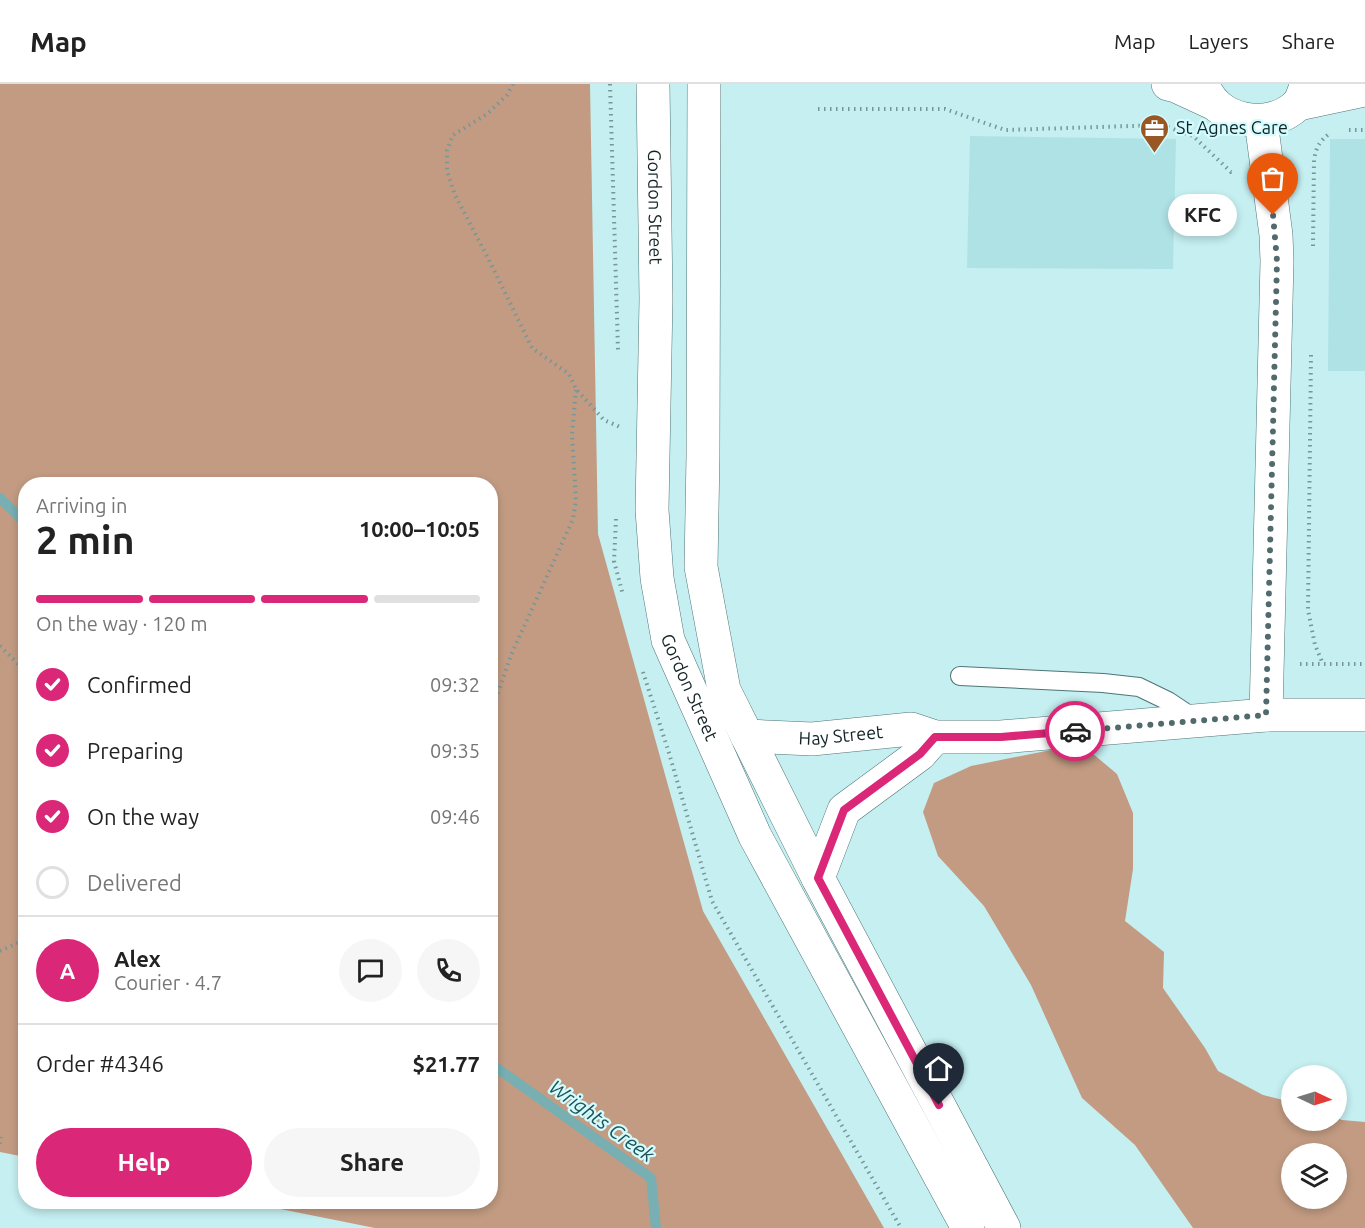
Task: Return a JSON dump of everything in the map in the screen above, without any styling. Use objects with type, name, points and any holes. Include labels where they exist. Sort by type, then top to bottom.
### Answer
[{"type":"main road","name":"Gordon Street","points":[[653,84],[656,299],[652,510],[657,579],[668,640],[755,836],[968,1228]]},
{"type":"main road","name":"Gordon Street","points":[[704,84],[704,455],[701,567],[724,690],[818,878],[1004,1228]]},
{"type":"main road","points":[[1168,84],[1209,94],[1224,111],[1242,119],[1261,121],[1280,116],[1303,94],[1365,90]]},
{"type":"main road","points":[[1261,121],[1276,235],[1277,261],[1266,715]]},
{"type":"main road","name":"Hay Street","points":[[747,736],[812,739],[911,729],[935,737],[1001,737],[1266,715],[1365,715]]},
{"type":"main road","points":[[818,878],[844,810],[920,754],[935,737]]},
{"type":"lane","points":[[960,676],[1104,683],[1139,687],[1168,701],[1197,721]]},
{"type":"path","points":[[514,85],[487,114],[453,135],[447,150],[447,171],[454,195],[532,348],[569,374],[576,389],[604,420],[621,427]]},
{"type":"path","points":[[818,109],[945,109],[1005,130],[1162,125],[1193,136],[1231,172],[1240,172]]},
{"type":"path","points":[[1313,250],[1314,160],[1316,148],[1322,139]]},
{"type":"path","points":[[1311,354],[1308,610],[1315,645],[1323,664]]},
{"type":"path","points":[[498,693],[511,655],[573,519],[576,500],[572,435],[576,389]]},
{"type":"path","points":[[0,646],[18,664]]},
{"type":"path","points":[[1307,664],[1365,664]]},
{"type":"path","points":[[0,951],[18,943]]},
{"type":"path","points":[[0,1144],[2,1137]]},
{"type":"shaded area","points":[[0,84],[590,84],[598,534],[703,911],[884,1228],[375,1228],[280,1209],[498,1209],[498,477],[18,477],[18,1156],[0,1152]]},
{"type":"shaded area","points":[[970,136],[1176,139],[1173,269],[967,268]]},
{"type":"shaded area","points":[[1330,139],[1365,139],[1365,371],[1328,371]]},
{"type":"shaded area","points":[[1051,750],[1092,753],[1117,774],[1133,813],[1133,869],[1125,921],[1164,952],[1163,988],[1205,1048],[1218,1071],[1263,1095],[1281,1100],[1281,1131],[1347,1131],[1347,1120],[1365,1122],[1365,1228],[1193,1228],[1135,1145],[1082,1098],[1031,985],[984,906],[938,856],[923,812],[934,783],[971,766]]},
{"type":"waterway","name":"Wrights Creek","points":[[0,498],[18,516]]},
{"type":"waterway","name":"Wrights Creek","points":[[498,1069],[651,1178],[656,1228]]},
{"type":"way so far","points":[[1075,731],[1266,715],[1277,261],[1273,215]]},
{"type":"place","name":"St Agnes Care","points":[[1155,154]]},
{"type":"place","name":"KFC","points":[[1273,215]]},
{"type":"route","points":[[939,1105],[818,878],[844,810],[920,754],[935,737],[1001,737],[1075,731]]}]
